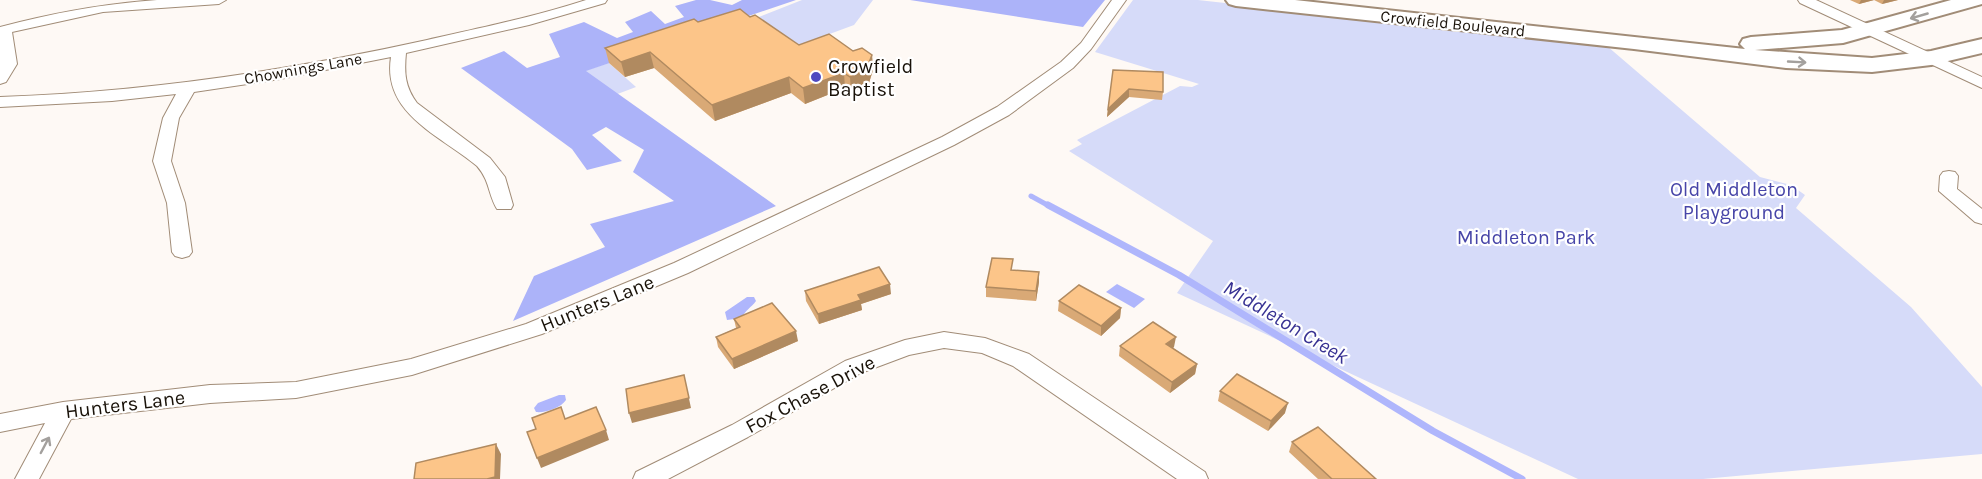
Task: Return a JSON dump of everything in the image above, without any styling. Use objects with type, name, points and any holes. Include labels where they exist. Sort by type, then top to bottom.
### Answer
[{"type":"main road","name":"Crowfield Boulevard","points":[[1236,0],[1634,42],[1786,61],[1872,65],[1931,58],[1982,46]]},
{"type":"main road","name":"Crowfield Boulevard","points":[[1634,42],[1705,45],[1779,42],[1843,36],[1975,0]]},
{"type":"street","points":[[0,79],[9,64],[2,30],[103,8],[219,0]]},
{"type":"street","name":"Chownings Lane","points":[[0,102],[120,96],[188,87],[399,51],[566,12],[600,0]]},
{"type":"street","name":"Hunters Lane","points":[[0,423],[63,411],[210,394],[296,390],[412,367],[534,329],[681,268],[948,141],[1003,111],[1067,65],[1086,46],[1119,0]]},
{"type":"street","points":[[1805,0],[1982,83]]},
{"type":"street","points":[[399,51],[397,80],[406,99],[430,124],[473,152],[494,175],[504,205]]},
{"type":"street","points":[[182,252],[176,203],[162,161],[171,118],[188,87]]},
{"type":"street","points":[[1949,176],[1948,191],[1982,218]]},
{"type":"street","name":"Fox Chase Drive","points":[[645,479],[740,431],[853,367],[905,348],[944,340],[985,346],[1021,360],[1196,479]]},
{"type":"street","points":[[27,479],[63,411]]},
{"type":"green space","points":[[802,0],[873,0],[854,25],[789,49],[746,22]]},
{"type":"green space","name":"Middleton Park","points":[[1133,0],[1198,0],[1607,46],[1760,177],[1791,185],[1805,195],[1796,208],[1911,307],[1982,387],[1982,454],[1703,479],[1578,479],[1177,293],[1213,241],[1069,151],[1082,144],[1077,140],[1180,86],[1192,87],[1199,84],[1095,52]]},
{"type":"green space","points":[[609,63],[636,87],[607,98],[575,74]]},
{"type":"shaded area","points":[[696,0],[710,0],[732,5],[742,0],[796,0],[586,71],[776,206],[513,321],[534,276],[605,247],[590,224],[674,201],[633,172],[644,150],[606,127],[592,135],[622,161],[587,170],[572,149],[461,68],[504,51],[527,68],[560,57],[549,34],[584,22],[617,38],[633,32],[625,22],[651,11],[665,24],[684,17],[675,6]]},
{"type":"shaded area","points":[[910,0],[1105,0],[1083,27]]},
{"type":"shaded area","points":[[1117,284],[1145,299],[1134,308],[1106,292]]},
{"type":"shaded area","points":[[747,297],[754,297],[756,301],[742,318],[727,320],[725,312]]},
{"type":"shaded area","points":[[565,395],[566,400],[557,408],[536,412],[534,408],[538,403]]},
{"type":"building","points":[[740,9],[750,17],[755,15],[799,45],[829,34],[853,51],[862,48],[872,55],[866,70],[850,77],[844,73],[803,88],[789,77],[712,105],[650,52],[621,62],[605,48],[694,19],[698,22]]},
{"type":"building","points":[[1113,70],[1163,72],[1163,92],[1129,89],[1108,109]]},
{"type":"building","points":[[992,258],[1013,259],[1011,270],[1039,272],[1036,291],[986,287]]},
{"type":"building","points":[[879,267],[890,284],[858,295],[861,300],[818,314],[805,291]]},
{"type":"building","points":[[1079,285],[1121,308],[1101,326],[1059,301]]},
{"type":"building","points":[[772,303],[796,331],[732,359],[716,337],[740,327],[734,319]]},
{"type":"building","points":[[1153,322],[1176,337],[1166,344],[1197,364],[1172,382],[1120,346]]},
{"type":"building","points":[[1237,374],[1288,403],[1271,421],[1220,391]]},
{"type":"building","points":[[684,375],[689,398],[629,413],[626,389]]},
{"type":"building","points":[[561,407],[565,419],[596,407],[606,430],[537,458],[527,432],[536,429],[532,418]]},
{"type":"building","points":[[1318,427],[1376,479],[1332,479],[1292,442]]},
{"type":"building","points":[[496,444],[495,477],[487,479],[414,479],[416,463]]},
{"type":"waterway","name":"Middleton Creek","points":[[1031,196],[1051,207]]},
{"type":"waterway","name":"Middleton Creek","points":[[1048,205],[1179,275],[1433,431],[1522,479]]},
{"type":"place","name":"Crowfield Baptist","points":[[816,77]]},
{"type":"park label","name":"Old Middleton Playground","points":[[1734,200]]}]
